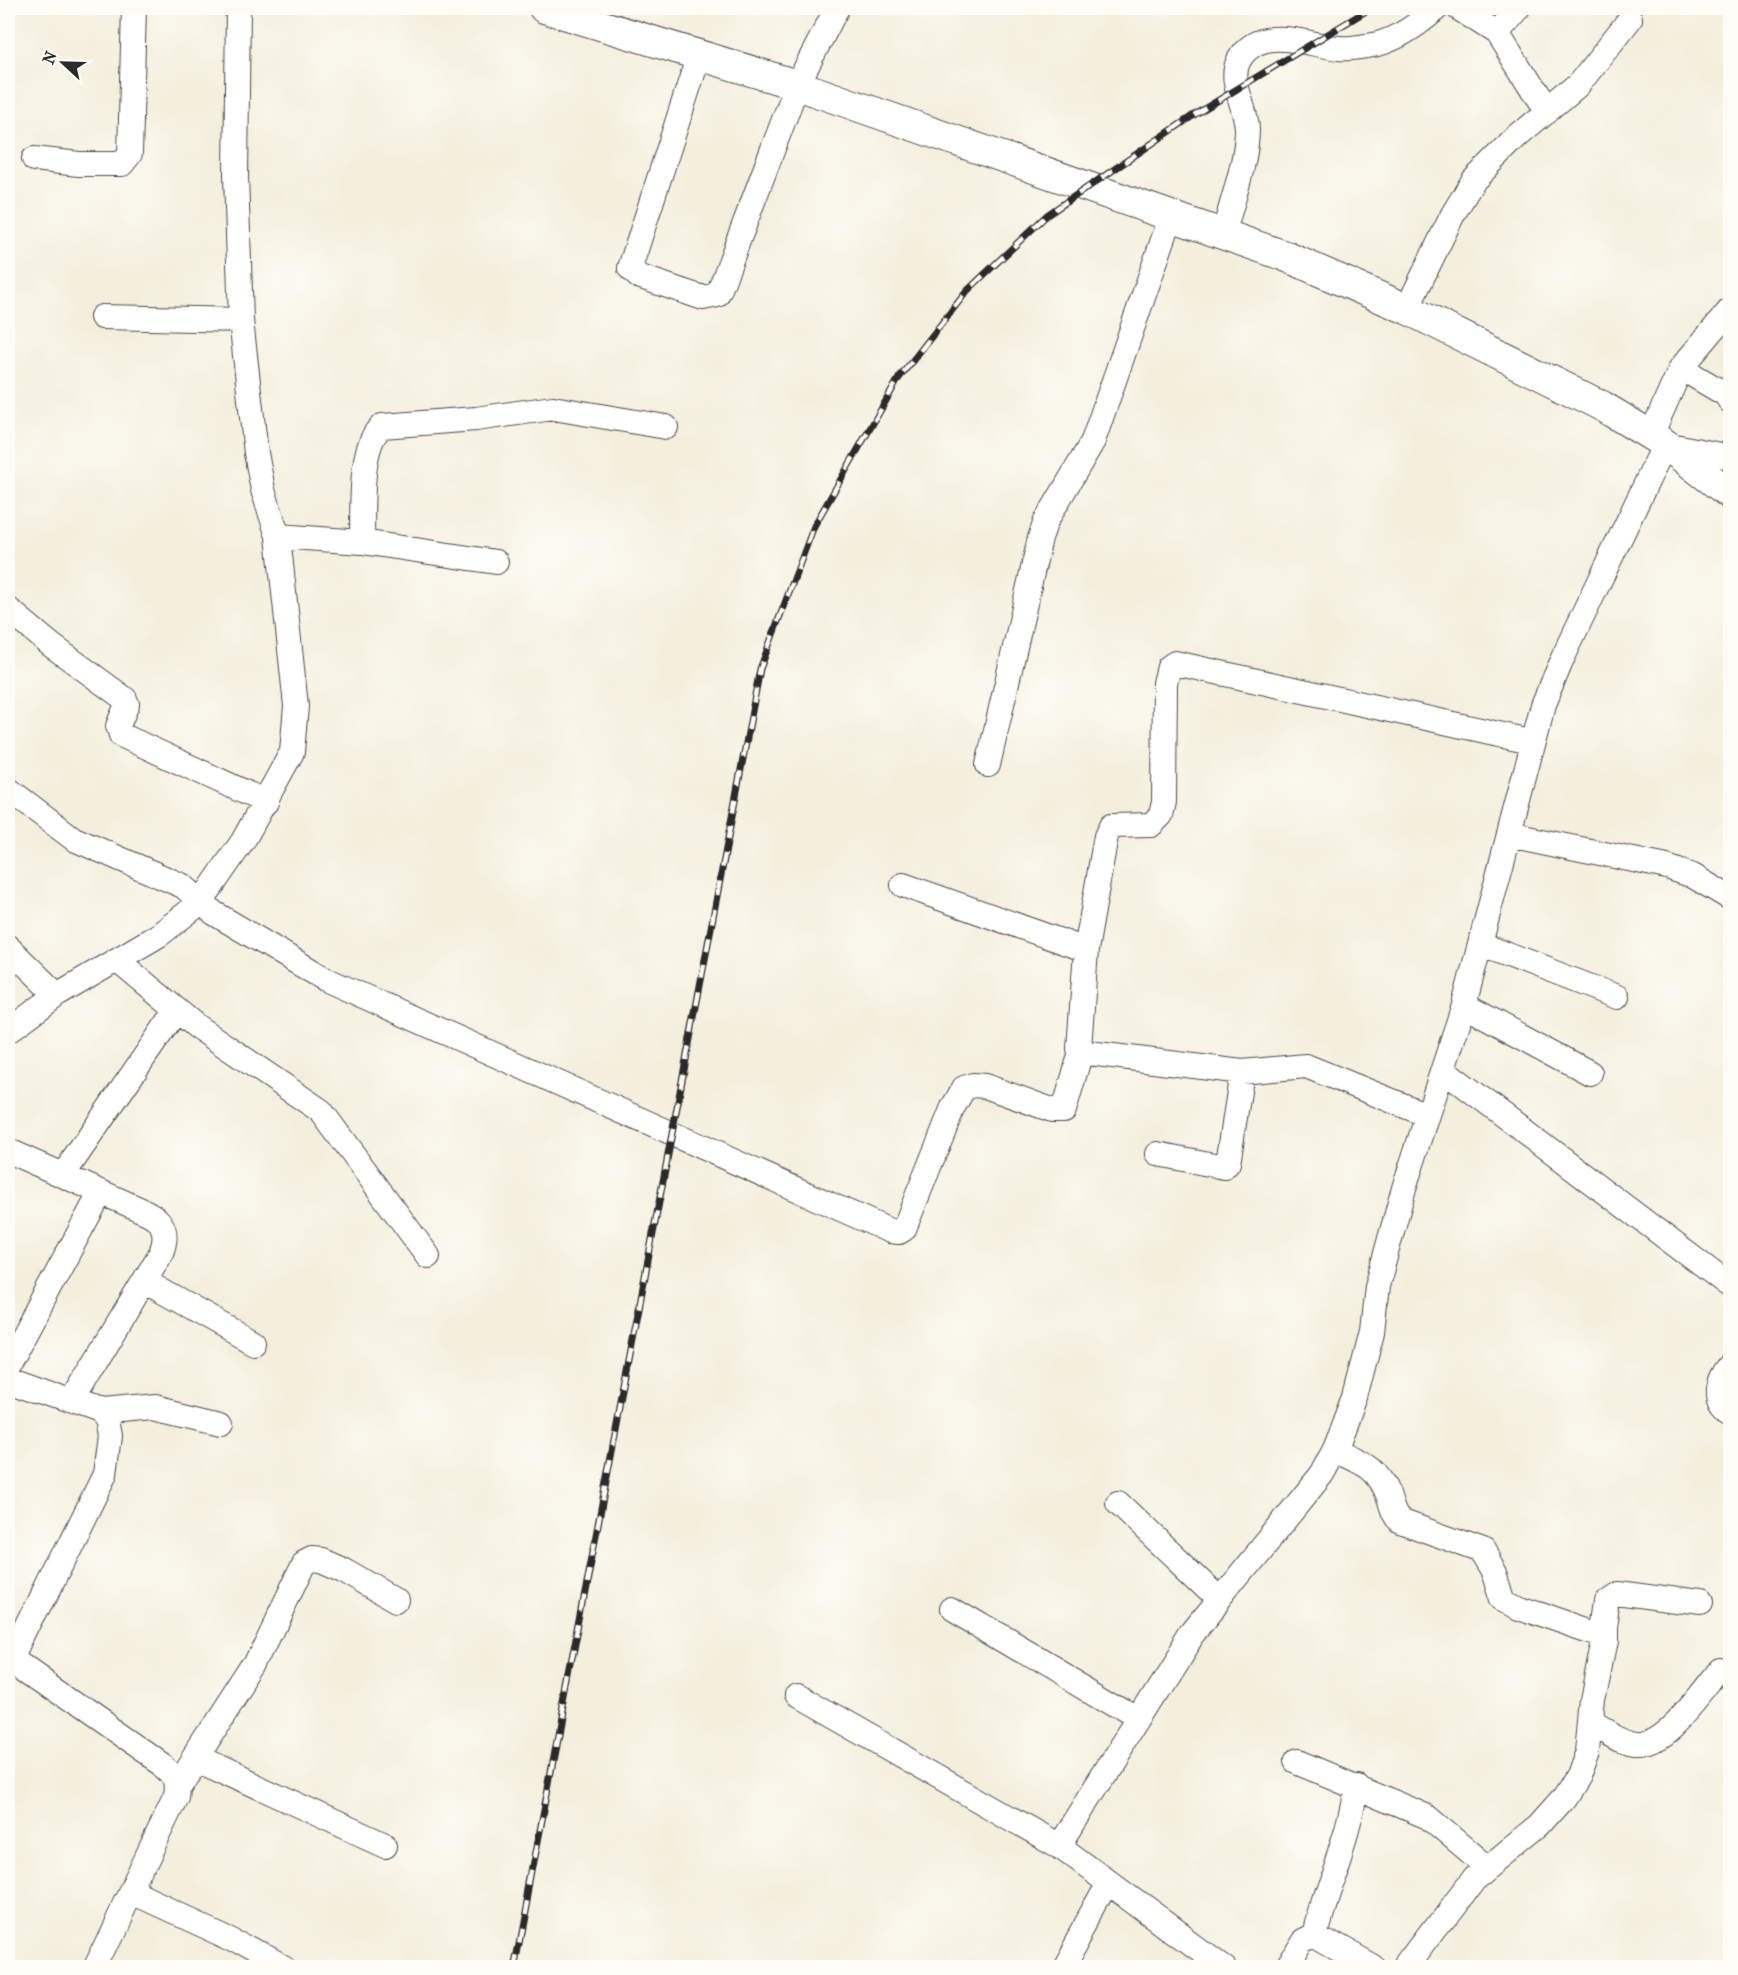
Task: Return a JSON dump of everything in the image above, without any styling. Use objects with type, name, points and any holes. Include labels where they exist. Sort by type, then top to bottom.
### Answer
[{"type":"main road","points":[[544,8],[797,85],[1172,214],[1349,282],[1602,406],[1658,439],[1731,494]]},
{"type":"street","points":[[34,159],[108,165],[122,164],[130,154],[134,8]]},
{"type":"street","points":[[8,1031],[57,994],[118,961],[159,935],[201,902],[266,802],[290,760],[296,729],[296,706],[278,536],[263,490],[256,453],[241,320],[236,176],[238,8]]},
{"type":"street","points":[[699,55],[630,268],[638,276],[703,298],[717,295],[720,289],[797,85],[837,8]]},
{"type":"street","points":[[1224,233],[1248,129],[1234,76],[1239,61],[1250,46],[1269,39],[1297,40],[1341,49],[1369,46],[1399,36],[1437,8]]},
{"type":"street","points":[[1458,8],[1497,33],[1547,112]]},
{"type":"street","points":[[1497,33],[1519,8]]},
{"type":"street","points":[[1407,309],[1453,214],[1469,188],[1519,135],[1594,68],[1630,20]]},
{"type":"street","points":[[988,765],[1040,538],[1046,521],[1093,441],[1172,214]]},
{"type":"street","points":[[1059,1846],[1178,1654],[1219,1599],[1322,1474],[1335,1450],[1355,1398],[1372,1332],[1376,1291],[1426,1115],[1444,1070],[1464,1005],[1531,741],[1563,657],[1658,439],[1682,368],[1731,310]]},
{"type":"street","points":[[102,317],[241,320]]},
{"type":"street","points":[[1682,368],[1729,394]]},
{"type":"street","points":[[362,542],[366,460],[370,443],[382,426],[476,419],[553,408],[666,427]]},
{"type":"street","points":[[1658,439],[1731,457]]},
{"type":"street","points":[[278,536],[362,542],[496,562]]},
{"type":"street","points":[[8,609],[51,645],[122,695],[127,704],[118,726],[121,735],[266,802]]},
{"type":"street","points":[[8,789],[74,839],[183,886],[214,913],[325,979],[853,1216],[895,1232],[904,1228],[953,1107],[964,1089],[973,1085],[985,1086],[1052,1110],[1064,1110],[1081,1052],[1079,1049],[1086,950],[1101,857],[1109,829],[1115,825],[1151,825],[1156,823],[1164,809],[1165,683],[1167,671],[1172,664],[1180,663],[1531,741]]},
{"type":"street","points":[[1509,834],[1667,867],[1693,876],[1731,898]]},
{"type":"street","points":[[903,885],[1086,950]]},
{"type":"street","points":[[1480,944],[1617,997]]},
{"type":"street","points":[[8,947],[57,994]]},
{"type":"street","points":[[118,961],[176,1011],[321,1111],[428,1256]]},
{"type":"street","points":[[1464,1005],[1590,1073]]},
{"type":"street","points":[[63,1175],[176,1011]]},
{"type":"street","points":[[1081,1052],[1242,1072],[1306,1066],[1426,1115]]},
{"type":"street","points":[[1444,1070],[1731,1286]]},
{"type":"street","points":[[1158,1154],[1224,1167],[1228,1163],[1242,1072]]},
{"type":"street","points":[[8,1151],[157,1218],[164,1228],[165,1242],[72,1401]]},
{"type":"street","points":[[8,1364],[101,1192]]},
{"type":"street","points":[[144,1281],[254,1342]]},
{"type":"street","points":[[1731,1364],[1723,1373],[1717,1389],[1720,1401],[1731,1412]]},
{"type":"street","points":[[8,1379],[100,1413],[108,1420],[111,1436],[105,1474],[10,1659],[165,1766],[174,1773],[178,1784]]},
{"type":"street","points":[[100,1413],[155,1407],[221,1424]]},
{"type":"street","points":[[1335,1450],[1374,1470],[1380,1478],[1395,1517],[1400,1521],[1483,1551],[1495,1571],[1504,1598],[1518,1606],[1587,1631],[1597,1633],[1604,1628]]},
{"type":"street","points":[[1118,1503],[1219,1599]]},
{"type":"street","points":[[94,1968],[176,1797],[178,1784],[255,1665],[304,1563],[312,1559],[330,1563],[396,1600]]},
{"type":"street","points":[[1407,1968],[1474,1879],[1540,1825],[1564,1798],[1578,1776],[1587,1751],[1604,1641],[1605,1606],[1608,1600],[1617,1594],[1700,1605]]},
{"type":"street","points":[[952,1609],[1138,1719]]},
{"type":"street","points":[[1591,1723],[1623,1740],[1649,1743],[1671,1729],[1721,1670]]},
{"type":"street","points":[[796,1696],[1059,1846],[1224,1968]]},
{"type":"street","points":[[195,1758],[385,1845]]},
{"type":"street","points":[[1297,1761],[1428,1817],[1487,1867]]},
{"type":"street","points":[[1285,1968],[1302,1940],[1314,1934],[1324,1893],[1349,1824],[1356,1785]]},
{"type":"street","points":[[1062,1968],[1109,1883]]},
{"type":"street","points":[[131,1893],[231,1939],[284,1968]]},
{"type":"street","points":[[1314,1934],[1374,1968]]},
{"type":"railway","points":[[514,1968],[760,669],[814,526],[899,378],[967,291],[1047,215],[1194,115],[1371,8]]}]
